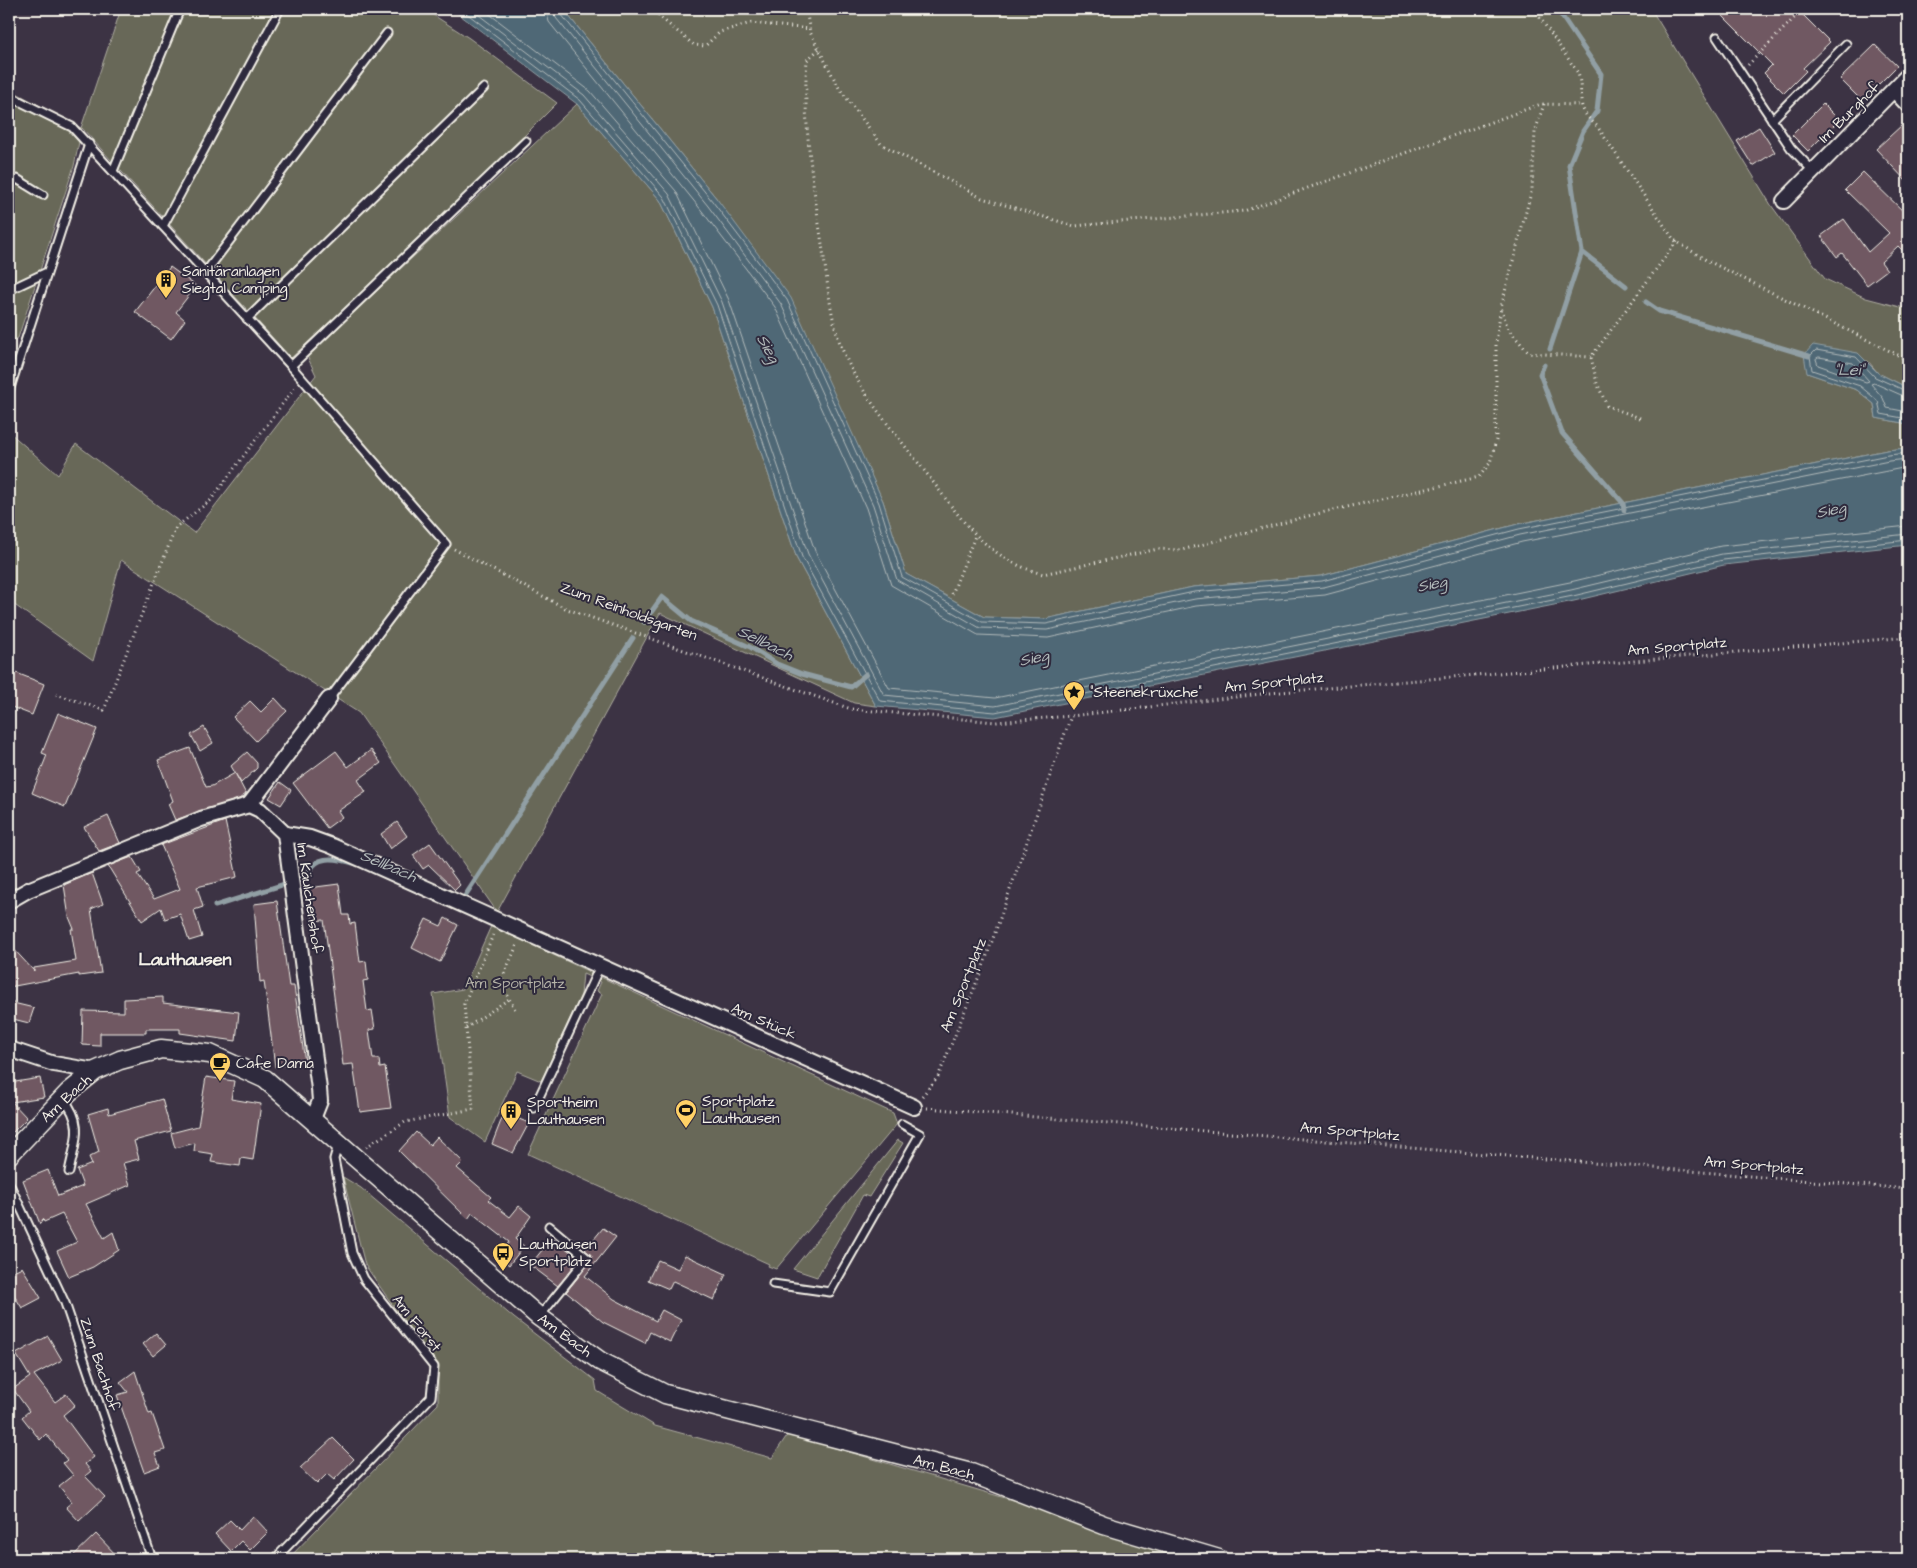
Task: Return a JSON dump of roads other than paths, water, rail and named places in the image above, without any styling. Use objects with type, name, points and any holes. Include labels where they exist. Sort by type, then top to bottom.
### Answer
[{"type":"street","name":"Im Burghof","points":[[1784,201],[1908,75]]},
{"type":"street","points":[[1894,90],[1908,105]]},
{"type":"street","points":[[9,901],[28,890],[201,819],[249,805],[329,699]]},
{"type":"street","name":"Im Käulchenshof","points":[[249,805],[260,810],[285,834],[319,1089],[320,1101],[313,1119]]},
{"type":"street","name":"Am Stück","points":[[285,834],[310,838],[332,846],[914,1107]]},
{"type":"street","name":"Am Bach","points":[[9,1155],[63,1098],[95,1070],[120,1060],[161,1048],[210,1054],[266,1079],[539,1317],[600,1361],[665,1394],[971,1473],[1104,1525],[1219,1559]]},
{"type":"street","points":[[9,1049],[54,1064],[95,1070]]},
{"type":"lane","points":[[113,171],[180,9]]},
{"type":"lane","points":[[163,226],[280,9]]},
{"type":"lane","points":[[205,272],[387,33]]},
{"type":"lane","points":[[1717,37],[1791,148],[1813,171]]},
{"type":"lane","points":[[1772,120],[1846,44]]},
{"type":"lane","points":[[247,319],[484,88]]},
{"type":"lane","points":[[9,96],[72,126],[290,366],[446,544],[329,699]]},
{"type":"lane","points":[[290,366],[526,141]]},
{"type":"lane","points":[[9,390],[45,272],[89,144]]},
{"type":"lane","points":[[9,182],[17,179],[43,195]]},
{"type":"lane","points":[[9,290],[45,272]]},
{"type":"lane","points":[[534,1108],[600,965]]},
{"type":"lane","points":[[63,1098],[73,1110],[77,1124],[69,1172]]},
{"type":"lane","points":[[773,1284],[830,1292],[920,1134],[902,1124]]},
{"type":"lane","name":"Am Forst","points":[[275,1559],[431,1397],[434,1367],[364,1280],[352,1253],[334,1159],[340,1142]]},
{"type":"lane","name":"Zum Bachhof","points":[[9,1183],[65,1303],[152,1559]]},
{"type":"lane","points":[[539,1317],[587,1258],[549,1226]]},
{"type":"water","name":"Sieg","points":[[452,9],[563,9],[717,199],[791,298],[883,501],[906,574],[984,617],[1045,619],[1193,587],[1321,576],[1518,524],[1887,450],[1908,448],[1908,545],[1724,565],[1574,601],[995,717],[876,706],[797,559],[712,307],[660,200],[577,104]]},
{"type":"water","name":"\"Lei\"","points":[[1813,345],[1858,353],[1878,373],[1908,388],[1908,424],[1876,418],[1874,404],[1857,390],[1807,373],[1804,355]]},
{"type":"waterway","points":[[1557,9],[1601,74],[1597,111],[1583,131],[1569,165],[1582,252],[1626,286]]},
{"type":"waterway","points":[[1550,349],[1582,252]]},
{"type":"waterway","points":[[1646,302],[1659,311],[1809,356]]},
{"type":"waterway","points":[[1544,365],[1540,374],[1562,433],[1623,503],[1624,510]]},
{"type":"waterway","name":"Sellbach","points":[[644,622],[662,597],[691,621],[750,647],[777,664],[802,674],[851,687],[866,674]]},
{"type":"waterway","name":"Sellbach","points":[[463,899],[633,638]]},
{"type":"waterway","name":"Sellbach","points":[[298,880],[305,876],[317,862],[322,860],[333,859],[356,864]]},
{"type":"waterway","name":"Sellbach","points":[[215,906],[285,884]]},
{"type":"place","name":"Sanitäranlagen Siegtal Camping","points":[[166,299]]},
{"type":"place","name":"\"Steenekrüxche\"","points":[[1074,711]]},
{"type":"place","name":"Cafe Dama","points":[[220,1082]]},
{"type":"place","name":"Sportplatz Lauthausen","points":[[686,1129]]},
{"type":"place","name":"Sportheim Lauthausen","points":[[511,1130]]},
{"type":"place","name":"Lauthausen Sportplatz","points":[[503,1272]]},
{"type":"district","name":"Lauthausen","points":[[185,959]]},
{"type":"park label","name":"Am Sportplatz","points":[[515,983]]}]
